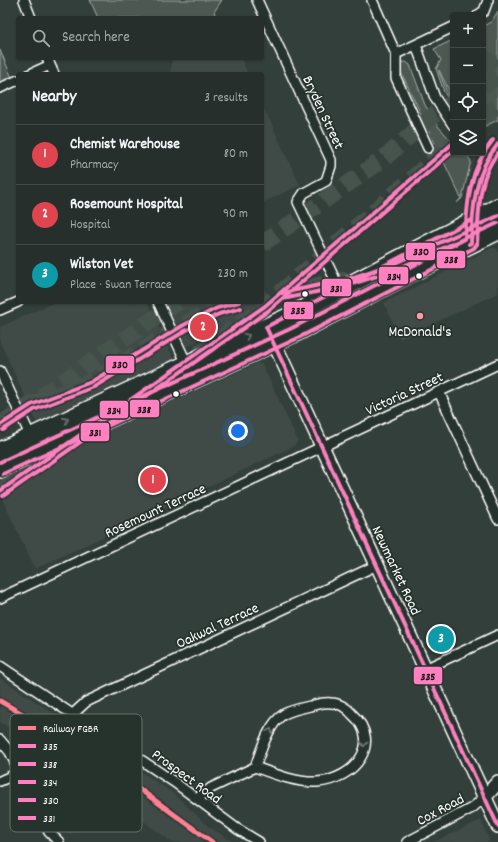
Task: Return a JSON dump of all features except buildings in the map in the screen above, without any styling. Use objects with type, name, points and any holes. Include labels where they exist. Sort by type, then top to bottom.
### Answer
[{"type":"highway","points":[[0,451],[266,327],[340,290],[485,213],[498,197]]},
{"type":"highway","points":[[0,469],[274,343],[471,243],[498,231]]},
{"type":"main road","name":"Newmarket Road","points":[[266,327],[498,826]]},
{"type":"main road","points":[[485,797],[498,782]]},
{"type":"street","points":[[24,0],[31,16]]},
{"type":"street","name":"Bryden Street","points":[[257,0],[331,160],[331,166],[326,181],[304,193],[298,202],[340,290]]},
{"type":"street","points":[[372,0],[396,54],[396,78],[428,148]]},
{"type":"street","points":[[481,12],[488,0]]},
{"type":"street","points":[[396,54],[450,28]]},
{"type":"street","points":[[416,45],[435,98],[450,120]]},
{"type":"street","points":[[33,72],[48,62],[53,72]]},
{"type":"street","points":[[0,88],[16,81]]},
{"type":"street","points":[[471,243],[485,213],[478,177],[488,155],[486,153]]},
{"type":"street","points":[[0,310],[16,303]]},
{"type":"street","points":[[159,304],[187,364]]},
{"type":"street","name":"Victoria Street","points":[[322,447],[498,364]]},
{"type":"street","points":[[0,371],[38,452]]},
{"type":"street","points":[[439,392],[498,519]]},
{"type":"street","name":"Rosemount Terrace","points":[[0,598],[322,447]]},
{"type":"street","name":"Oakwal Terrace","points":[[73,714],[86,702],[377,565]]},
{"type":"street","points":[[425,669],[498,635]]},
{"type":"street","name":"Prospect Road","points":[[0,666],[73,714]]},
{"type":"street","points":[[196,799],[211,788],[255,767],[273,725],[280,717],[290,711],[319,704],[333,703],[348,710],[363,727],[365,742],[360,760],[355,767],[340,777],[318,782],[308,782],[255,767]]},
{"type":"street","points":[[0,740],[10,752]]},
{"type":"street","name":"Prospect Road","points":[[142,762],[231,825],[259,842]]},
{"type":"street","points":[[0,781],[10,776]]},
{"type":"street","name":"Cox Road","points":[[412,841],[472,808],[485,797]]},
{"type":"street","points":[[50,832],[59,842]]},
{"type":"shaded area","points":[[90,0],[222,0],[214,12],[216,16],[97,16]]},
{"type":"shaded area","points":[[498,11],[498,120],[486,126],[486,24],[491,22]]},
{"type":"shaded area","points":[[450,41],[450,93],[439,70],[439,72],[450,102],[444,92],[436,69],[441,60],[434,49]]},
{"type":"shaded area","points":[[0,50],[12,78],[0,83]]},
{"type":"shaded area","points":[[172,60],[242,60],[247,72],[170,72]]},
{"type":"shaded area","points":[[402,62],[406,62],[410,65],[425,105],[438,126],[450,140],[450,156],[467,156],[471,161],[462,198],[457,203],[461,198],[400,70]]},
{"type":"shaded area","points":[[264,108],[300,185],[264,202]]},
{"type":"shaded area","points":[[492,248],[498,249],[498,293],[400,339],[384,303]]},
{"type":"shaded area","points":[[264,288],[273,306],[186,347],[166,304],[264,304]]},
{"type":"shaded area","points":[[51,304],[148,304],[174,359],[37,423],[0,342],[0,327]]},
{"type":"shaded area","points":[[258,363],[262,364],[298,441],[294,446],[35,569],[0,494],[0,480]]},
{"type":"shaded area","points":[[0,678],[54,714],[10,714],[10,728],[0,722]]},
{"type":"shaded area","points":[[142,773],[174,794],[209,827],[234,842],[172,842],[142,820]]},
{"type":"shaded area","points":[[481,820],[490,842],[434,842]]},
{"type":"tunnel","points":[[486,65],[498,53]]},
{"type":"tunnel","points":[[486,84],[498,76]]},
{"type":"tunnel","points":[[486,114],[498,104]]},
{"type":"tunnel","points":[[264,243],[382,160],[435,114],[450,105]]},
{"type":"tunnel","points":[[199,353],[265,306],[450,146]]},
{"type":"tunnel","points":[[282,293],[354,278]]},
{"type":"tunnel","points":[[0,425],[175,304]]},
{"type":"tunnel","points":[[31,405],[91,382],[182,326],[217,308],[232,304]]},
{"type":"tunnel","points":[[0,491],[79,437]]},
{"type":"rail line","name":"FGBR","points":[[0,701],[22,714]]},
{"type":"rail line","name":"FGBR","points":[[142,791],[212,842]]},
{"type":"transit line","name":"334","points":[[0,462],[290,329],[465,239],[468,200],[474,175],[485,151],[493,140]]},
{"type":"transit line","name":"335","points":[[469,244],[471,243],[474,204],[479,179],[490,155],[498,144]]},
{"type":"transit line","name":"330","points":[[0,491],[265,306],[450,146]]},
{"type":"transit line","name":"338","points":[[3,474],[296,339],[474,248],[477,244],[480,197],[483,185],[491,163],[498,153]]},
{"type":"transit line","name":"331","points":[[3,496],[268,311],[450,154]]},
{"type":"transit line","name":"330","points":[[282,293],[348,279],[393,264],[498,216]]},
{"type":"transit line","name":"335","points":[[472,220],[266,327],[498,826]]},
{"type":"transit line","name":"331","points":[[283,299],[349,285],[395,270],[498,223]]},
{"type":"transit line","name":"330","points":[[0,425],[31,405],[91,382],[182,326],[217,308],[232,304]]},
{"type":"transit line","name":"331","points":[[3,430],[34,410],[94,387],[185,331],[219,314],[241,308]]},
{"type":"place","name":"McDonald's","points":[[420,316]]},
{"type":"place","name":"Rosemount Hospital","points":[[203,327]]},
{"type":"place","name":"Chemist Warehouse","points":[[153,480]]},
{"type":"place","name":"Wilston Vet","points":[[441,639]]}]
